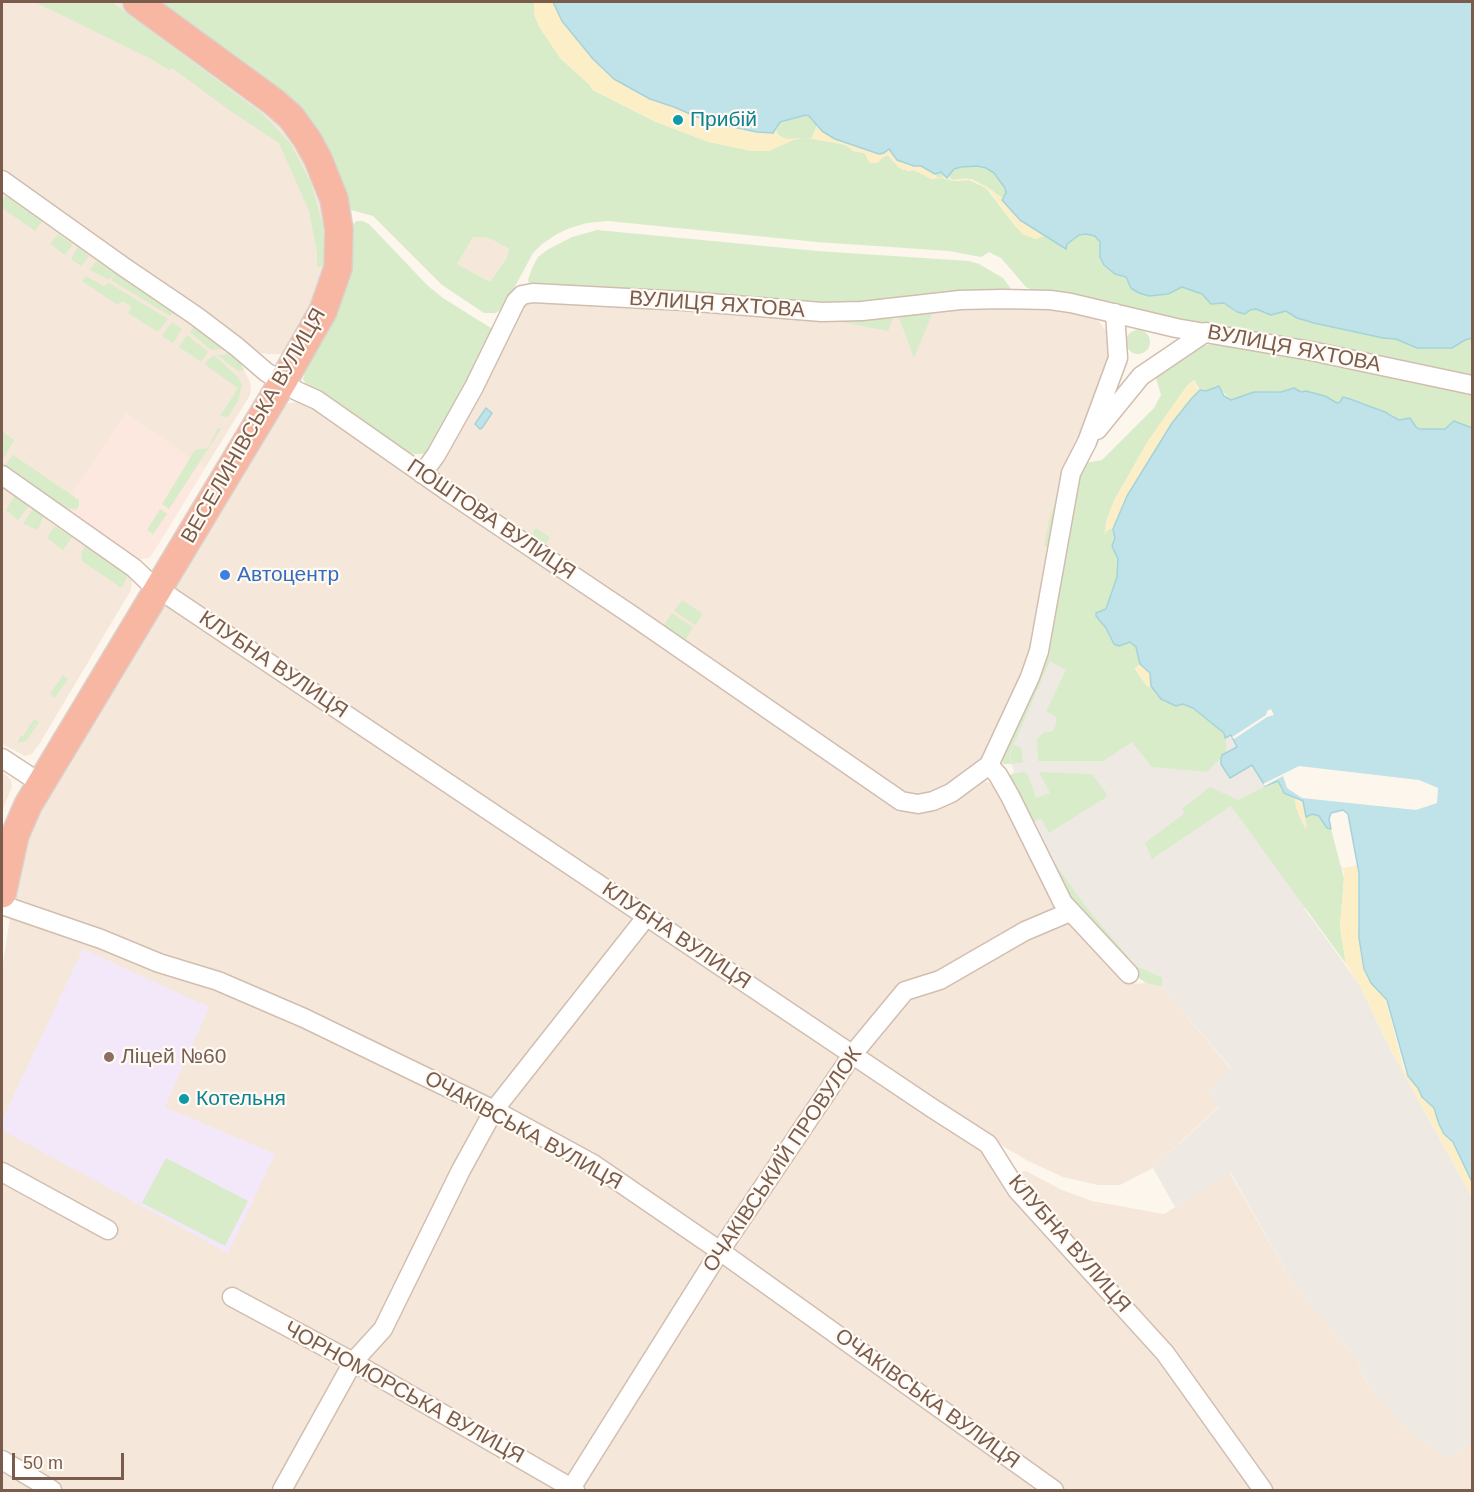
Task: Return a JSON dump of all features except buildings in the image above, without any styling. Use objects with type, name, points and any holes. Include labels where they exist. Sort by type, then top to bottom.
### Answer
[{"type":"highway","name":"ВЕСЕЛИНІВСЬКА ВУЛИЦЯ","points":[[2,894],[18,828],[40,783],[282,383],[323,311],[338,268],[340,253],[338,216],[325,174],[307,139],[282,109],[137,2]]},
{"type":"street","name":"ПОШТОВА ВУЛИЦЯ","points":[[2,180],[196,316],[282,383],[317,400],[901,801],[918,804],[933,801],[951,793],[989,765]]},
{"type":"street","name":"ВУЛИЦЯ ЯХТОВА","points":[[422,474],[447,436],[474,387],[512,308],[522,296],[533,293],[684,301],[822,312],[862,311],[960,300],[1020,299],[1071,303],[1166,326],[1311,351],[1473,385]]},
{"type":"street","points":[[1115,314],[1118,358],[1087,441],[1071,473],[1039,651],[1030,677],[989,765],[998,775],[1010,796],[1063,903],[1129,974]]},
{"type":"street","points":[[1087,441],[1141,376],[1206,332]]},
{"type":"street","name":"КЛУБНА ВУЛИЦЯ","points":[[2,475],[134,568],[157,590],[170,596],[988,1144],[1017,1190],[1165,1353],[1263,1491]]},
{"type":"street","points":[[2,758],[40,783]]},
{"type":"street","name":"ОЧАКІВСЬКА ВУЛИЦЯ","points":[[2,905],[100,939],[159,963],[218,981],[304,1018],[494,1110],[593,1164],[720,1251],[1054,1491]]},
{"type":"street","name":"ОЧАКІВСЬКИЙ ПРОВУЛОК","points":[[572,1490],[720,1251],[852,1055],[905,991],[940,980],[1025,931],[1070,912]]},
{"type":"street","points":[[282,1491],[353,1362],[383,1329],[461,1170],[494,1110],[647,916]]},
{"type":"street","points":[[2,1172],[108,1230]]},
{"type":"street","name":"ЧОРНОМОРСЬКА ВУЛИЦЯ","points":[[232,1297],[353,1362],[572,1490]]},
{"type":"street","points":[[2,1460],[52,1491]]},
{"type":"shaded area","points":[[2,2],[120,2],[269,109],[309,163],[327,217],[325,278],[288,351],[283,354],[261,353],[247,345],[2,173]]},
{"type":"shaded area","points":[[2,187],[190,318],[239,360],[250,382],[250,395],[148,558],[139,559],[2,465]]},
{"type":"shaded area","points":[[473,237],[489,238],[509,249],[507,257],[490,282],[456,264]]},
{"type":"shaded area","points":[[524,299],[890,313],[1033,305],[1092,316],[1100,323],[1111,344],[1111,356],[1035,651],[982,761],[968,774],[932,794],[907,796],[437,476],[435,470]]},
{"type":"shaded area","points":[[295,402],[311,406],[902,808],[984,781],[990,783],[1007,799],[1075,922],[1132,984],[1146,983],[1162,987],[1231,1069],[1208,1093],[1219,1106],[1153,1168],[1120,1185],[1098,1185],[1063,1177],[1028,1161],[989,1138],[173,595],[173,583],[278,413],[287,404]]},
{"type":"shaded area","points":[[126,413],[205,468],[148,558],[134,557],[62,507]]},
{"type":"shaded area","points":[[2,486],[132,580],[131,590],[40,743],[32,754],[25,756],[2,744]]},
{"type":"shaded area","points":[[168,604],[984,1148],[1003,1175],[1026,1171],[1062,1190],[1092,1201],[1164,1214],[1230,1173],[1294,1285],[1356,1358],[1368,1384],[1401,1424],[1448,1459],[1472,1442],[1472,1490],[2,1490],[2,970],[17,872],[32,822],[164,605]]},
{"type":"shaded area","points":[[1050,661],[1147,686],[1221,732],[1231,735],[1238,747],[1226,753],[1230,778],[1252,765],[1331,829],[1339,864],[1343,868],[1339,881],[1304,908],[1359,984],[1392,1052],[1472,1197],[1472,1442],[1448,1459],[1401,1424],[1368,1384],[1356,1358],[1294,1285],[1231,1173],[1175,1207],[1153,1168],[1219,1107],[1208,1093],[1231,1068],[1162,987],[1162,977],[1136,966],[1088,909],[1056,865],[1012,774],[1014,771],[1008,755]]},
{"type":"shaded area","points":[[2,771],[11,780],[12,787],[2,811]]},
{"type":"shaded area","name":"Ліцей №60","points":[[83,949],[209,1007],[165,1107],[275,1154],[228,1253],[2,1130],[2,1120]]},
{"type":"green space","points":[[35,2],[112,2],[263,114],[290,143],[311,183],[323,226],[325,253],[323,266],[317,267],[317,253],[309,211],[279,143],[172,68],[169,70]]},
{"type":"green space","points":[[153,2],[534,2],[534,14],[540,28],[561,59],[593,90],[654,121],[709,142],[753,151],[796,139],[808,138],[837,143],[846,145],[853,151],[865,153],[870,163],[888,155],[908,171],[914,170],[937,178],[935,174],[940,172],[946,179],[969,180],[986,188],[1017,228],[1035,239],[1044,236],[1066,249],[1068,243],[1079,235],[1095,236],[1100,242],[1100,257],[1104,265],[1115,274],[1125,277],[1128,282],[1155,296],[1168,294],[1182,287],[1202,294],[1213,304],[1224,303],[1237,313],[1245,314],[1256,309],[1271,315],[1286,311],[1297,318],[1314,323],[1432,348],[1452,348],[1472,338],[1472,377],[1037,292],[1026,287],[1001,258],[989,252],[981,257],[949,251],[817,242],[608,221],[587,223],[570,228],[542,244],[533,253],[504,307],[496,313],[484,313],[442,285],[373,216],[351,210],[339,180]],"holes":[[[473,237],[489,238],[509,249],[507,257],[490,282],[457,264]]]},
{"type":"green space","points":[[801,115],[809,116],[817,125],[812,138],[785,139],[778,135],[776,131],[779,123]]},
{"type":"green space","points":[[969,166],[986,168],[994,173],[1005,188],[1005,195],[1002,198],[971,179],[953,180],[950,178],[954,169]]},
{"type":"green space","points":[[9,192],[45,217],[35,231],[2,208],[2,201]]},
{"type":"green space","points":[[357,221],[369,224],[428,286],[443,298],[494,330],[432,450],[423,454],[402,450],[306,384],[303,379],[351,229]]},
{"type":"green space","points":[[597,230],[817,251],[969,261],[1003,278],[1010,290],[1009,292],[861,307],[530,286],[528,280],[538,257],[572,237]]},
{"type":"green space","points":[[58,234],[73,244],[65,255],[50,244]]},
{"type":"green space","points":[[78,247],[89,256],[81,266],[71,259]]},
{"type":"green space","points":[[96,261],[115,273],[109,280],[90,270]]},
{"type":"green space","points":[[118,269],[177,309],[170,316],[111,280]]},
{"type":"green space","points":[[86,276],[104,286],[109,283],[168,319],[158,332],[128,313],[132,307],[122,301],[118,305],[82,281]]},
{"type":"green space","points":[[932,307],[931,317],[914,358],[897,312]]},
{"type":"green space","points":[[890,313],[893,319],[888,331],[830,320]]},
{"type":"green space","points":[[172,322],[182,329],[173,343],[162,336]]},
{"type":"green space","points":[[196,322],[229,348],[211,350],[190,332]]},
{"type":"green space","points":[[1138,330],[1147,333],[1150,342],[1147,351],[1138,354],[1129,351],[1126,342],[1129,333]]},
{"type":"green space","points":[[187,335],[208,352],[201,362],[179,347]]},
{"type":"green space","points":[[1225,344],[1472,389],[1472,428],[1455,421],[1445,429],[1419,429],[1412,420],[1399,420],[1393,415],[1365,404],[1343,397],[1337,403],[1325,396],[1307,391],[1254,392],[1231,400],[1217,386],[1206,391],[1200,390],[1194,380],[1187,386],[1148,441],[1114,501],[1105,532],[1111,528],[1114,531],[1115,538],[1112,546],[1118,559],[1118,572],[1109,604],[1106,609],[1096,615],[1114,644],[1130,642],[1136,647],[1140,664],[1135,669],[1147,686],[1154,688],[1164,700],[1193,708],[1226,735],[1226,753],[1207,772],[1152,767],[1132,742],[1103,761],[1038,761],[1037,739],[1043,733],[1053,731],[1056,724],[1057,719],[1054,715],[1046,712],[1066,670],[1050,661],[1009,755],[1012,764],[1003,764],[1000,753],[1034,678],[1080,464],[1102,460],[1154,408],[1161,395],[1155,375],[1199,346]]},
{"type":"green space","points":[[232,352],[244,370],[238,371],[217,355]]},
{"type":"green space","points":[[214,355],[238,377],[242,385],[238,401],[228,417],[220,416],[238,388],[204,364]]},
{"type":"green space","points":[[218,428],[221,429],[169,509],[162,504],[195,450],[208,448]]},
{"type":"green space","points":[[2,431],[14,440],[2,461]]},
{"type":"green space","points":[[13,455],[79,500],[76,510],[62,507],[4,467]]},
{"type":"green space","points":[[1065,472],[1051,547],[1044,546],[1049,520]]},
{"type":"green space","points":[[15,495],[29,506],[18,520],[6,510]]},
{"type":"green space","points":[[33,509],[43,517],[38,530],[23,524]]},
{"type":"green space","points":[[160,509],[167,514],[153,534],[147,530]]},
{"type":"green space","points":[[55,526],[72,537],[63,550],[47,538]]},
{"type":"green space","points":[[536,528],[550,537],[544,546],[530,537]]},
{"type":"green space","points":[[85,546],[124,572],[127,576],[123,586],[120,587],[82,561],[81,554]]},
{"type":"green space","points":[[682,600],[703,614],[695,625],[674,611]]},
{"type":"green space","points":[[672,613],[693,627],[684,643],[662,628]]},
{"type":"green space","points":[[63,675],[68,679],[55,698],[50,694]]},
{"type":"green space","points":[[34,719],[39,722],[26,741],[18,743],[20,736],[23,736]]},
{"type":"green space","points":[[1014,745],[1021,748],[1023,762],[1013,764],[1010,756]]},
{"type":"green space","points":[[1025,772],[1036,798],[1050,793],[1039,772],[1092,774],[1107,794],[1105,798],[1049,833],[1041,818],[1034,822],[1056,865],[1088,909],[1136,966],[1162,977],[1162,987],[1146,983],[1129,971],[1080,918],[1008,776]]},
{"type":"green space","points":[[1278,780],[1281,790],[1295,799],[1298,814],[1305,829],[1306,817],[1312,814],[1319,816],[1327,828],[1331,829],[1344,879],[1340,927],[1346,964],[1231,806],[1152,859],[1145,843],[1185,813],[1182,809],[1210,787],[1238,800]]},
{"type":"green space","points":[[166,1158],[248,1201],[225,1246],[142,1203]]},
{"type":"sand","name":"Прибій","points":[[534,2],[553,2],[562,21],[593,59],[614,79],[650,99],[731,128],[773,133],[776,131],[780,137],[788,139],[804,138],[796,139],[769,151],[753,151],[709,142],[654,121],[593,90],[561,59],[540,28],[534,14]]},
{"type":"sand","points":[[817,125],[835,139],[867,150],[889,149],[897,160],[921,166],[935,174],[936,178],[943,177],[944,174],[953,180],[966,178],[987,187],[1002,198],[1020,220],[1044,236],[1035,239],[1022,234],[986,188],[969,180],[954,181],[944,178],[931,179],[914,170],[903,170],[888,155],[878,163],[870,163],[864,153],[853,151],[846,145],[809,138],[812,138]]},
{"type":"sand","points":[[1195,380],[1200,390],[1172,423],[1127,496],[1113,529],[1108,529],[1104,535],[1114,501],[1148,441],[1187,386]]},
{"type":"sand","points":[[1140,664],[1150,673],[1151,686],[1147,686],[1135,668]]},
{"type":"sand","points":[[1295,799],[1303,802],[1307,831],[1296,808]]},
{"type":"sand","points":[[1358,865],[1359,938],[1364,969],[1371,983],[1385,996],[1404,1070],[1422,1097],[1434,1108],[1444,1133],[1455,1146],[1472,1182],[1472,1197],[1392,1052],[1359,984],[1346,964],[1340,927],[1343,868]]},
{"type":"water","points":[[553,2],[1472,2],[1472,338],[1452,348],[1417,348],[1396,339],[1314,323],[1297,318],[1286,311],[1271,315],[1256,309],[1245,314],[1237,312],[1224,303],[1211,304],[1202,294],[1182,287],[1168,294],[1149,296],[1139,293],[1131,288],[1126,277],[1115,274],[1104,265],[1100,257],[1100,242],[1095,236],[1079,235],[1067,244],[1066,249],[1020,220],[1002,200],[1006,193],[1005,188],[994,173],[986,168],[961,167],[954,169],[947,178],[941,172],[935,174],[921,166],[897,160],[889,149],[879,154],[835,139],[822,131],[806,115],[780,122],[773,133],[709,122],[650,99],[614,79],[593,59],[562,21]]},
{"type":"water","points":[[1219,386],[1224,396],[1231,400],[1254,392],[1281,392],[1294,388],[1301,392],[1306,391],[1325,396],[1337,403],[1343,397],[1350,399],[1385,412],[1399,420],[1410,418],[1419,429],[1445,429],[1454,421],[1472,428],[1472,1182],[1453,1142],[1444,1134],[1434,1108],[1422,1097],[1408,1076],[1387,1000],[1371,983],[1364,969],[1359,938],[1359,873],[1348,814],[1343,810],[1331,813],[1329,819],[1331,829],[1327,828],[1319,816],[1312,814],[1306,817],[1303,801],[1284,793],[1278,781],[1265,786],[1252,765],[1230,778],[1221,764],[1221,759],[1222,755],[1237,747],[1231,735],[1225,738],[1224,733],[1193,708],[1183,704],[1176,706],[1161,699],[1151,686],[1150,673],[1140,664],[1136,647],[1130,642],[1119,646],[1114,644],[1106,628],[1096,616],[1096,613],[1106,609],[1117,577],[1118,559],[1112,546],[1115,538],[1113,529],[1127,496],[1172,423],[1192,398],[1200,390],[1206,391]]},
{"type":"water","points":[[486,408],[492,413],[480,429],[475,424]]},
{"type":"pier","points":[[1271,709],[1274,715],[1267,717],[1234,739],[1232,737],[1266,715]]},
{"type":"pier","points":[[1299,766],[1419,780],[1438,788],[1437,803],[1416,810],[1302,798],[1287,788],[1283,776],[1265,786],[1263,784]]},
{"type":"place","name":"Прибій","points":[[678,120]]},
{"type":"place","name":"Автоцентр","points":[[225,575]]},
{"type":"place","name":"Ліцей №60","points":[[109,1057]]},
{"type":"place","name":"Котельня","points":[[184,1099]]}]
